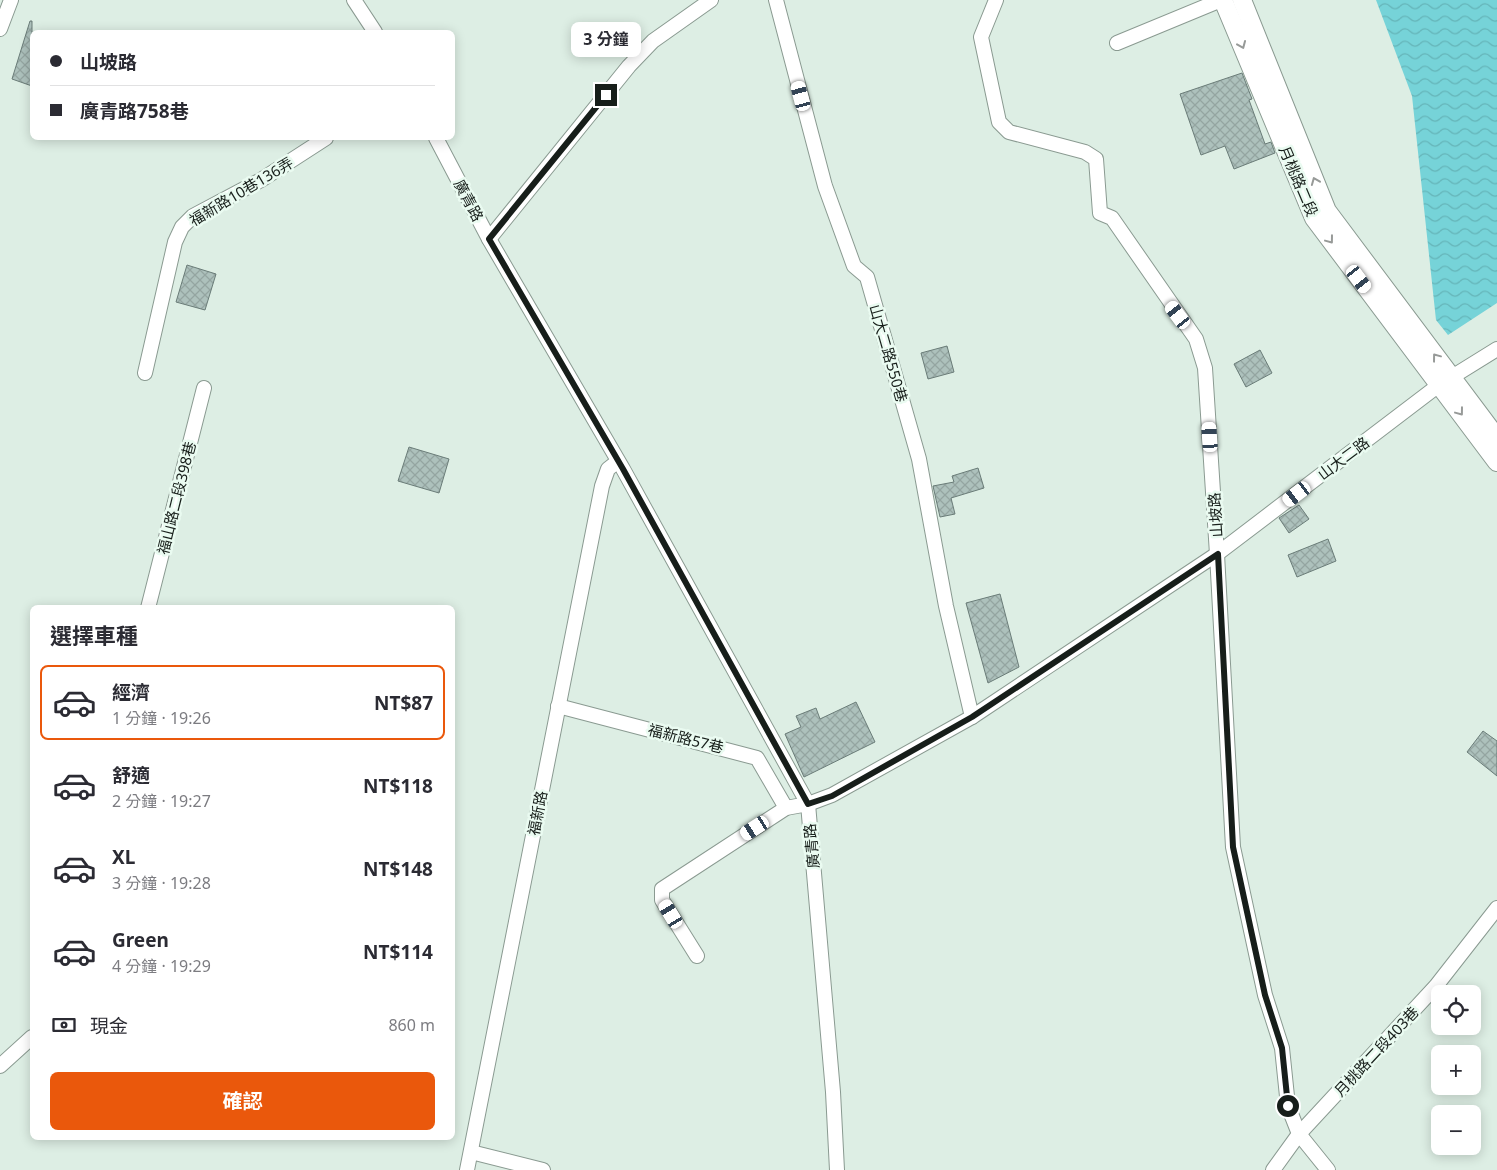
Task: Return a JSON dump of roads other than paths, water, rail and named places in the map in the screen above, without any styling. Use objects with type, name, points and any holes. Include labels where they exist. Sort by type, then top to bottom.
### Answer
[{"type":"street","points":[[0,29],[11,0]]},
{"type":"street","points":[[354,0],[374,30]]},
{"type":"street","points":[[489,239],[647,47],[711,0]]},
{"type":"street","name":"山大二路550巷","points":[[776,0],[825,186],[854,266],[866,277],[920,459],[946,606],[972,717]]},
{"type":"street","name":"山坡路","points":[[996,0],[981,37],[999,122],[1009,132],[1085,152],[1096,159],[1100,213],[1112,218],[1196,339],[1204,368],[1218,554],[1233,847],[1265,995],[1282,1048],[1288,1106],[1299,1134],[1328,1170]]},
{"type":"street","points":[[1117,43],[1222,0]]},
{"type":"street","name":"月桃路二段","points":[[1222,0],[1314,218],[1445,380],[1497,438]]},
{"type":"street","name":"月桃路二段","points":[[1242,0],[1327,211],[1445,380],[1497,462]]},
{"type":"street","name":"福新路10巷136弄","points":[[145,373],[175,242],[182,227],[193,216],[261,180],[323,140]]},
{"type":"street","name":"廣青路","points":[[437,140],[489,239],[617,462],[808,804],[833,1092],[837,1170]]},
{"type":"street","name":"山大二路","points":[[786,808],[808,804],[832,796],[972,717],[1218,554],[1445,380],[1497,349]]},
{"type":"street","name":"福山路二段398巷","points":[[149,605],[204,388]]},
{"type":"street","name":"福新路","points":[[468,1170],[602,486],[608,469],[617,462]]},
{"type":"street","name":"福新路57巷","points":[[558,706],[757,758],[786,808]]},
{"type":"street","points":[[697,956],[662,900],[662,890],[786,808]]},
{"type":"street","name":"月桃路二段403巷","points":[[1273,1170],[1299,1134],[1436,986],[1497,908]]},
{"type":"street","points":[[0,1066],[30,1040]]},
{"type":"street","points":[[471,1152],[543,1170]]},
{"type":"water","points":[[1376,0],[1497,0],[1497,303],[1448,335],[1436,320],[1412,96]]}]
